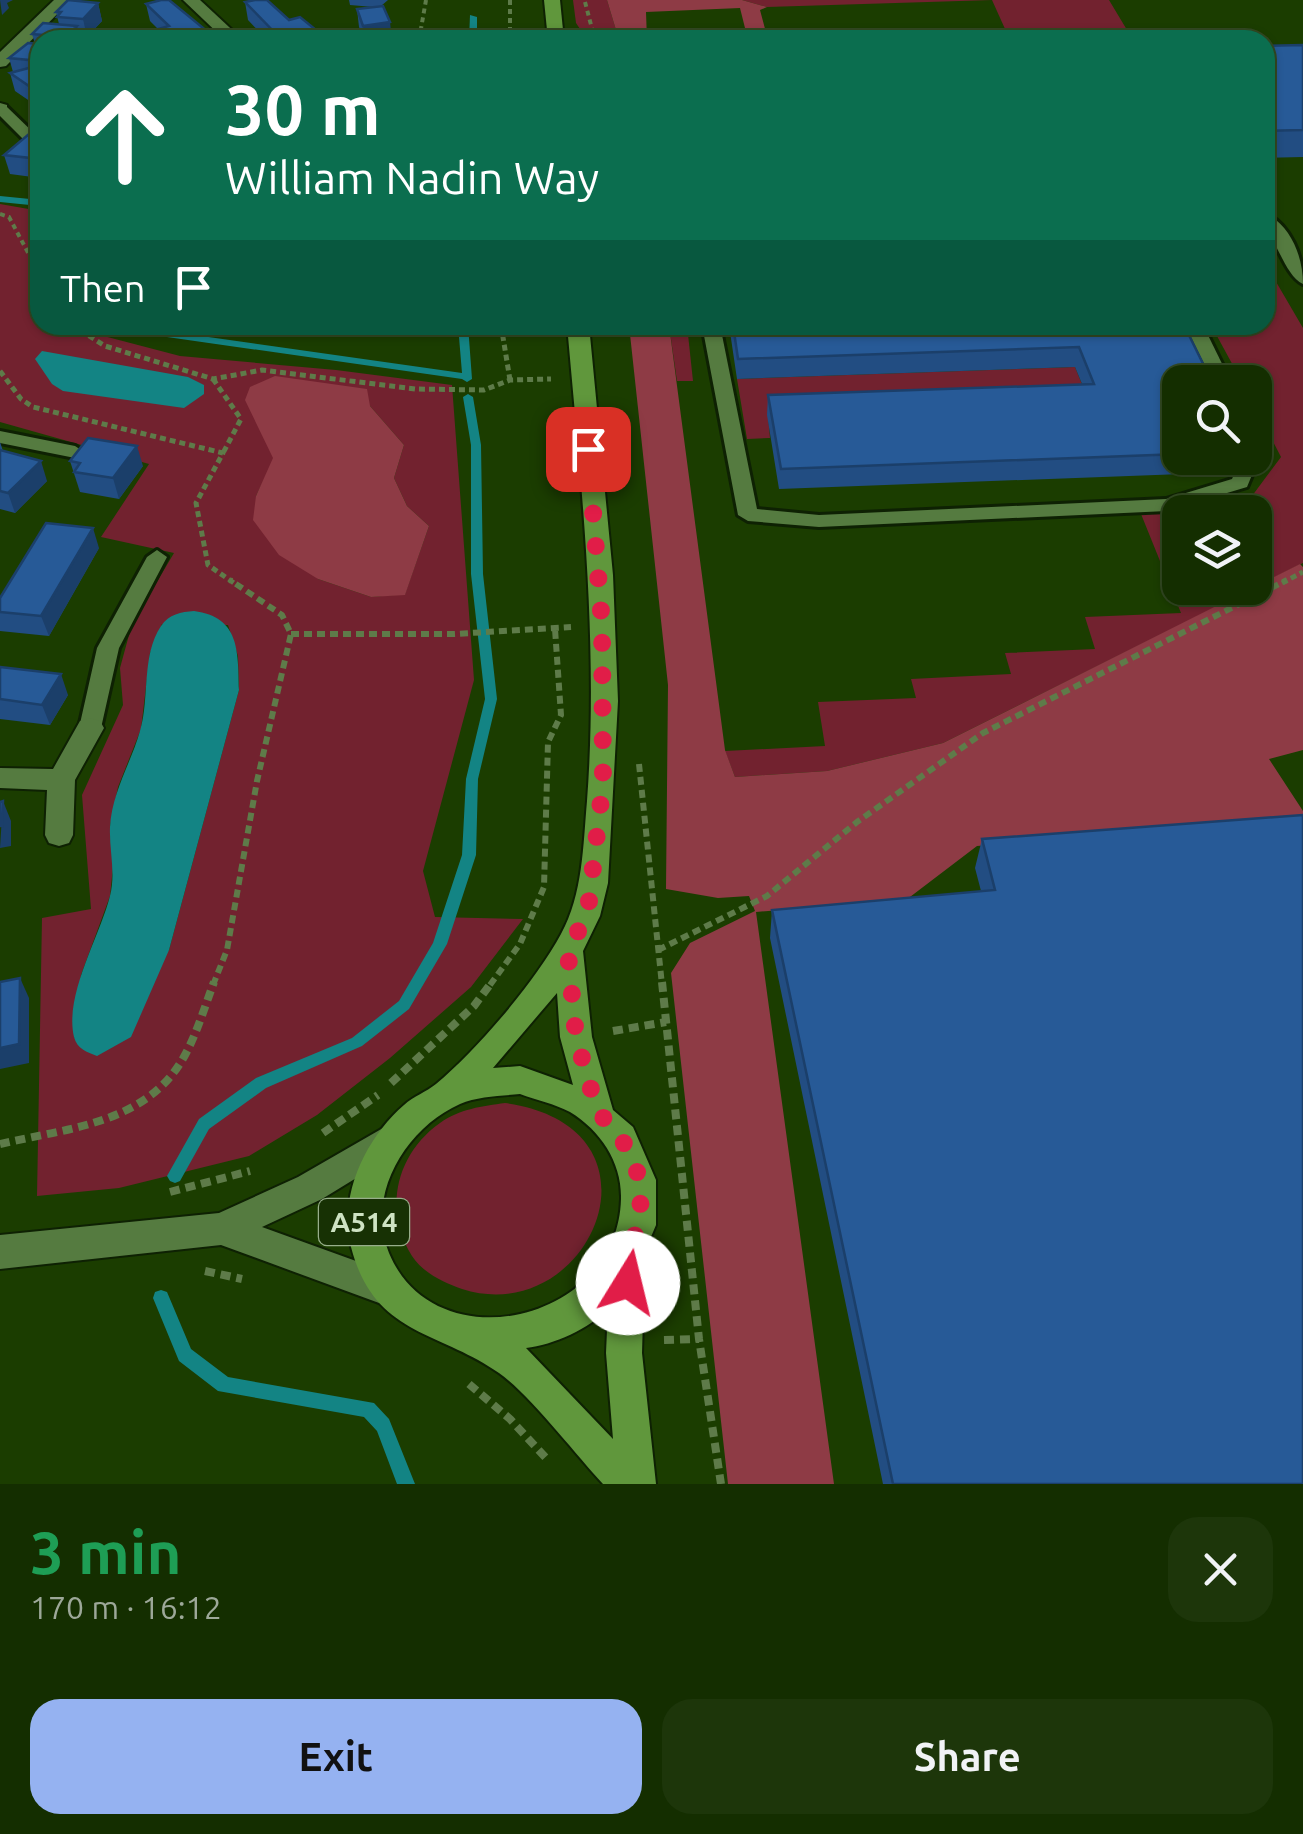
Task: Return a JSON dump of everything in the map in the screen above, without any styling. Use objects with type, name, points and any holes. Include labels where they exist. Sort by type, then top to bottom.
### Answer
[{"type":"main road","points":[[552,0],[555,30]]},
{"type":"main road","name":"A514","points":[[448,1094],[508,1030],[568,953],[588,910],[603,783],[602,624],[579,335]]},
{"type":"main road","name":"A514","points":[[568,953],[576,1037],[597,1110]]},
{"type":"main road","name":"A514","points":[[629,1484],[515,1362],[466,1334],[437,1325],[411,1310],[390,1290],[372,1262],[364,1231],[364,1199],[373,1168],[390,1140],[416,1113],[448,1094],[484,1082],[520,1080],[556,1087],[597,1110],[631,1152],[641,1185],[640,1219],[629,1254],[624,1354],[637,1484]]},
{"type":"main road","name":"A514","points":[[466,1334],[505,1336],[544,1328],[580,1310],[609,1284],[629,1254]]},
{"type":"street","points":[[32,30],[62,0]]},
{"type":"street","points":[[191,0],[224,30]]},
{"type":"street","points":[[0,62],[30,32]]},
{"type":"street","points":[[60,834],[61,780],[90,728]]},
{"type":"street","points":[[0,778],[61,780]]},
{"type":"street","points":[[0,1252],[221,1230],[310,1188],[390,1140]]},
{"type":"street","points":[[221,1230],[390,1290]]},
{"type":"lane","points":[[0,108],[30,139]]},
{"type":"lane","points":[[1275,230],[1303,279]]},
{"type":"lane","points":[[1283,240],[1303,233]]},
{"type":"lane","points":[[713,335],[748,515],[819,521],[1167,505],[1240,483],[1243,475]]},
{"type":"lane","points":[[1199,335],[1214,365]]},
{"type":"lane","points":[[0,437],[75,452]]},
{"type":"lane","points":[[90,728],[108,648],[157,557]]},
{"type":"path","points":[[421,30],[426,0]]},
{"type":"path","points":[[510,0],[510,30]]},
{"type":"path","points":[[585,0],[592,30]]},
{"type":"path","points":[[0,214],[9,218],[30,256]]},
{"type":"path","points":[[88,335],[105,346],[213,379],[262,370],[415,389],[484,390],[510,380],[503,335]]},
{"type":"path","points":[[0,371],[21,399],[32,406],[223,453]]},
{"type":"path","points":[[0,1144],[118,1117],[153,1096],[184,1057],[226,950],[257,781],[292,634],[282,616],[208,565],[196,503],[241,419],[213,379]]},
{"type":"path","points":[[721,1484],[698,1339],[658,950],[767,896],[857,822],[984,734],[1303,572]]},
{"type":"path","points":[[292,634],[454,634],[602,624]]},
{"type":"path","points":[[313,1140],[376,1097],[442,1037],[474,1006],[520,944],[544,888],[548,742],[561,715],[555,629]]},
{"type":"path","points":[[163,1194],[254,1169]]},
{"type":"path","points":[[196,1268],[253,1282]]},
{"type":"path","points":[[455,1372],[510,1418],[555,1467]]},
{"type":"shaded area","points":[[573,0],[607,0],[616,30],[581,30]]},
{"type":"shaded area","points":[[607,0],[742,0],[767,7],[760,10],[765,30],[746,30],[740,8],[646,12],[647,30],[616,30]]},
{"type":"shaded area","points":[[742,0],[992,0],[767,7]]},
{"type":"shaded area","points":[[992,0],[1109,0],[1127,30],[1006,30]]},
{"type":"shaded area","points":[[0,204],[30,209],[30,335],[100,335],[180,356],[452,385],[474,680],[423,871],[435,917],[523,919],[471,987],[390,1058],[317,1115],[249,1156],[119,1188],[37,1196],[42,918],[91,909],[82,795],[123,705],[120,668],[132,624],[174,553],[101,537],[149,464],[0,422]],"holes":[[[370,406],[404,445],[394,478],[407,506],[429,526],[405,594],[371,597],[318,579],[256,496],[274,459]],[[162,624],[228,625],[238,656],[239,690],[169,950],[74,1038],[81,975],[110,896],[110,826],[118,787],[141,729],[150,653]]]},
{"type":"shaded area","points":[[1275,280],[1303,328],[1303,563],[1272,578],[1272,495],[1253,495],[1268,475],[1272,475],[1281,457],[1272,440],[1272,365],[1233,365],[1216,335],[1275,335]]},
{"type":"shaded area","points":[[630,335],[670,335],[725,750],[735,777],[827,771],[943,743],[1218,605],[1272,605],[1272,578],[1300,564],[1303,567],[1303,750],[1269,759],[1303,811],[1303,819],[977,846],[906,900],[756,912],[834,1484],[728,1484],[671,973],[690,943],[755,911],[749,896],[718,898],[666,889],[668,685]]},
{"type":"shaded area","points":[[670,335],[688,335],[693,381],[677,381]]},
{"type":"shaded area","points":[[1075,367],[1090,404],[768,415],[770,438],[747,439],[737,379]]},
{"type":"shaded area","points":[[275,376],[367,389],[370,406],[404,445],[394,478],[407,506],[429,526],[405,595],[371,597],[318,579],[279,555],[253,520],[256,496],[273,458],[245,400],[250,387]]},
{"type":"shaded area","points":[[1162,513],[1162,566],[1141,514]]},
{"type":"shaded area","points":[[1178,605],[1220,605],[943,743],[827,771],[735,777],[725,751],[825,746],[818,702],[916,698],[911,679],[1011,674],[1005,653],[1095,649],[1085,617],[1181,613]]},
{"type":"shaded area","points":[[505,1103],[558,1120],[589,1148],[601,1183],[596,1220],[577,1254],[547,1281],[508,1294],[462,1289],[428,1272],[412,1256],[403,1238],[397,1202],[404,1167],[425,1136],[463,1111]]},
{"type":"water","points":[[42,351],[188,377],[204,385],[204,394],[184,408],[63,391],[52,384],[35,359]]},
{"type":"water","points":[[194,611],[220,620],[228,628],[236,649],[239,690],[169,950],[131,1037],[97,1056],[77,1044],[72,1021],[78,984],[112,887],[111,814],[140,731],[155,638],[168,619]]},
{"type":"building","points":[[68,0],[98,3],[83,19],[57,17],[61,12],[56,12]]},
{"type":"building","points":[[169,0],[206,30],[159,30],[169,26],[146,4]]},
{"type":"building","points":[[267,0],[289,20],[300,17],[316,30],[272,30],[245,2]]},
{"type":"building","points":[[383,6],[390,22],[363,26],[357,9]]},
{"type":"building","points":[[43,23],[77,26],[73,30],[36,30]]},
{"type":"building","points":[[28,43],[30,43],[30,60],[9,58]]},
{"type":"building","points":[[1303,45],[1303,130],[1275,131],[1275,46]]},
{"type":"building","points":[[30,68],[30,86],[29,86],[10,73]]},
{"type":"building","points":[[29,134],[30,134],[30,158],[4,155]]},
{"type":"building","points":[[734,335],[1189,335],[1204,365],[1162,365],[1162,455],[781,469],[768,395],[1094,384],[1079,347],[738,359]]},
{"type":"building","points":[[88,438],[137,446],[113,478],[74,472],[80,463],[70,461]]},
{"type":"building","points":[[0,450],[41,461],[8,493],[0,491]]},
{"type":"building","points":[[46,523],[93,528],[41,616],[0,612],[0,598]]},
{"type":"building","points":[[0,667],[61,674],[42,705],[0,699]]},
{"type":"building","points":[[1303,815],[1303,1484],[893,1484],[772,910],[995,890],[982,839]]},
{"type":"building","points":[[20,978],[19,1044],[0,1048],[0,982]]},
{"type":"waterway","points":[[473,17],[473,30]]},
{"type":"waterway","points":[[0,199],[30,202]]},
{"type":"waterway","points":[[174,335],[467,377]]},
{"type":"waterway","points":[[464,335],[467,377]]},
{"type":"waterway","points":[[175,1176],[204,1124],[261,1083],[357,1042],[404,1005],[440,944],[469,855],[472,779],[491,699],[477,574],[476,445],[468,397]]},
{"type":"waterway","points":[[161,1298],[185,1355],[224,1385],[368,1409],[383,1425],[406,1484]]},
{"type":"route","points":[[588,449],[602,624],[603,783],[588,910],[568,953],[576,1037],[597,1110],[613,1124],[631,1152],[641,1185],[640,1219],[629,1254],[628,1283]]}]
